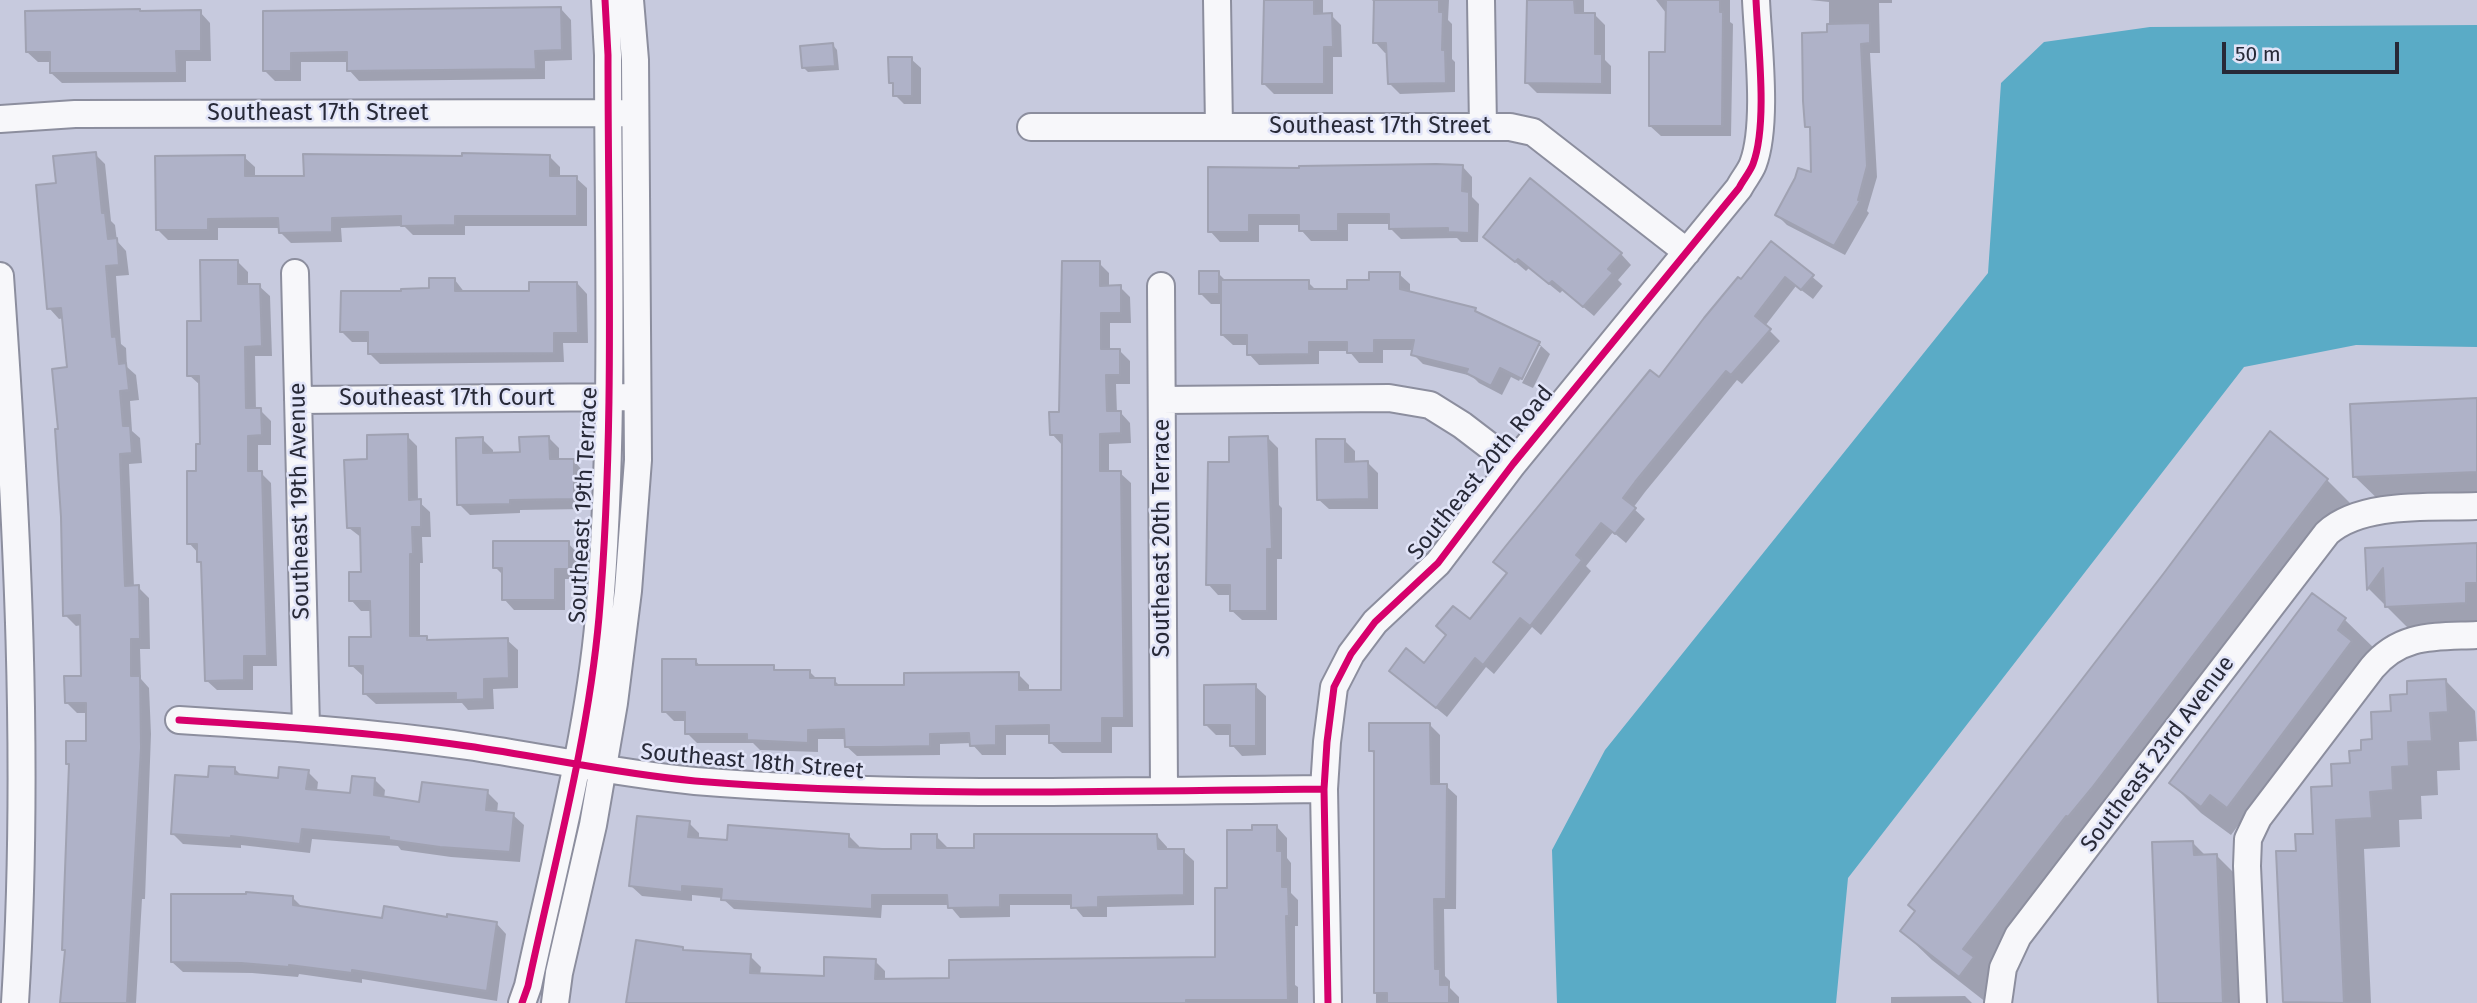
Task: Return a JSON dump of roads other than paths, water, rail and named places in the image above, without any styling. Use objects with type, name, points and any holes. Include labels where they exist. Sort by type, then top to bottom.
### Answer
[{"type":"street","name":"Southeast 19th Terrace","points":[[522,1003],[528,986],[587,710],[598,619],[609,397],[605,0]]},
{"type":"street","name":"Southeast 19th Terrace","points":[[555,1003],[559,973],[593,825],[614,703],[628,591],[638,460],[635,113],[631,0]]},
{"type":"street","points":[[1217,0],[1219,127]]},
{"type":"street","points":[[1481,0],[1483,127]]},
{"type":"street","name":"Southeast 20th Road","points":[[1328,1003],[1324,789],[1326,742],[1334,687],[1351,654],[1375,622],[1438,562],[1513,464],[1739,188],[1753,166],[1759,140],[1760,94],[1756,0]]},
{"type":"street","name":"Southeast 17th Street","points":[[0,119],[75,114],[635,113]]},
{"type":"street","name":"Southeast 17th Street","points":[[1031,127],[1510,127],[1533,132],[1687,252]]},
{"type":"street","name":"Southeast 19th Avenue","points":[[295,273],[306,729]]},
{"type":"street","points":[[0,276],[14,469],[22,713],[15,1003]]},
{"type":"street","name":"Southeast 20th Terrace","points":[[1161,286],[1164,790]]},
{"type":"street","name":"Southeast 17th Court","points":[[298,400],[637,397]]},
{"type":"street","points":[[1162,400],[1388,398],[1430,405],[1462,425],[1513,464]]},
{"type":"street","name":"Southeast 23rd Avenue","points":[[1998,1003],[2003,968],[2018,936],[2335,526],[2345,520],[2385,511],[2477,506]]},
{"type":"street","points":[[2253,1003],[2247,866],[2248,839],[2258,818],[2372,668],[2388,652],[2397,646],[2417,640],[2477,635]]},
{"type":"street","name":"Southeast 18th Street","points":[[179,720],[351,731],[690,780],[879,791],[1324,789]]},
{"type":"water","points":[[2477,25],[2477,347],[2356,345],[2244,367],[1848,878],[1836,1003],[1557,1003],[1552,850],[1605,750],[1988,273],[2001,83],[2044,42],[2150,27]]}]
